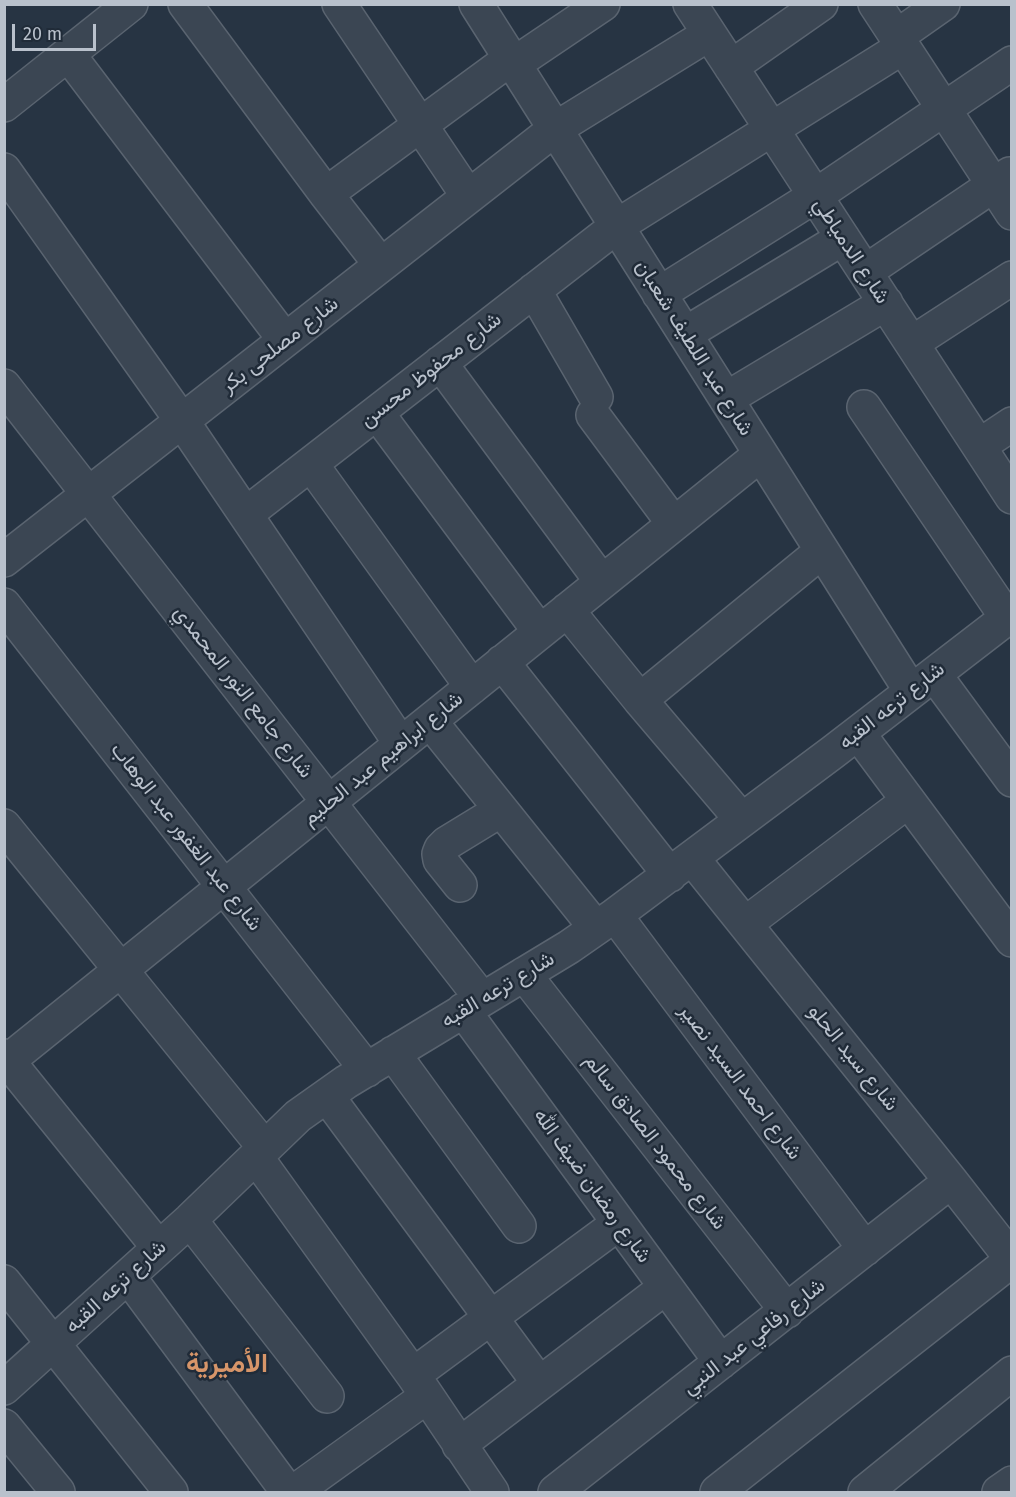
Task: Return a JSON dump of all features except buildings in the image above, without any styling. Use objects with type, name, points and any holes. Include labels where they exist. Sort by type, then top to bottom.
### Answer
[{"type":"street","points":[[4,105],[131,4]]},
{"type":"street","points":[[185,4],[381,265]]},
{"type":"street","points":[[339,4],[468,196]]},
{"type":"street","name":"شارع عبد اللطيف شعبان","points":[[476,4],[822,551],[923,683],[1011,780]]},
{"type":"street","points":[[326,194],[512,62],[603,4]]},
{"type":"street","points":[[730,67],[821,4]]},
{"type":"street","points":[[875,4],[944,110],[1002,179],[1011,213]]},
{"type":"street","name":"شارع محفوظ محسن","points":[[246,514],[617,226],[772,130],[900,42],[943,4]]},
{"type":"street","name":"شارع الدمياطي","points":[[691,5],[1011,497]]},
{"type":"street","name":"شارع مصلحى بكر","points":[[4,560],[555,129],[709,34]]},
{"type":"street","points":[[68,54],[285,340]]},
{"type":"street","points":[[659,294],[815,196],[1011,63]]},
{"type":"street","points":[[4,170],[182,421],[401,744]]},
{"type":"street","points":[[865,272],[1002,179]]},
{"type":"street","points":[[685,334],[843,238]]},
{"type":"street","points":[[912,343],[1011,278]]},
{"type":"street","points":[[534,290],[595,406],[674,524]]},
{"type":"street","points":[[726,399],[885,303]]},
{"type":"street","points":[[440,363],[602,582]]},
{"type":"street","name":"شارع جامع النور المحمدي","points":[[4,386],[328,802],[473,1005]]},
{"type":"street","points":[[864,407],[1009,616]]},
{"type":"street","points":[[377,413],[540,632]]},
{"type":"street","points":[[979,446],[1011,424]]},
{"type":"street","name":"شارع ابراهيم عبد الحليم","points":[[6,1060],[761,454]]},
{"type":"street","points":[[311,464],[472,687]]},
{"type":"street","points":[[640,700],[822,551]]},
{"type":"street","name":"شارع عبد الغفور عبد الوهاب","points":[[4,605],[225,886],[380,1062],[519,1226]]},
{"type":"street","points":[[567,610],[742,820]]},
{"type":"street","name":"شارع ترعه القبه","points":[[4,1388],[190,1220],[298,1116],[380,1062],[605,922],[858,733],[1009,616]]},
{"type":"street","name":"شارع سيد الحلو","points":[[502,662],[681,866],[745,924],[951,1181],[1011,1260]]},
{"type":"street","name":"شارع احمد السيد نصير","points":[[430,721],[501,810],[605,922],[865,1249]]},
{"type":"street","points":[[858,733],[1011,940]]},
{"type":"street","points":[[745,924],[908,801]]},
{"type":"street","points":[[460,885],[440,860],[441,849],[501,810]]},
{"type":"street","points":[[4,826],[121,970],[261,1152],[459,1445],[479,1488]]},
{"type":"street","name":"شارع محمود الصادق سالم","points":[[524,974],[787,1311]]},
{"type":"street","name":"شارع رمضان ضيف الله","points":[[473,1005],[619,1222],[721,1362]]},
{"type":"street","points":[[6,1060],[159,1248]]},
{"type":"street","points":[[327,1096],[539,1383]]},
{"type":"street","name":"شارع رفاعي عبد النبي","points":[[555,1492],[951,1181]]},
{"type":"street","points":[[190,1220],[327,1396]]},
{"type":"street","points":[[294,1492],[419,1386],[491,1318],[619,1222]]},
{"type":"street","points":[[717,1492],[1011,1260]]},
{"type":"street","points":[[128,1276],[288,1492]]},
{"type":"street","points":[[4,1282],[171,1492]]},
{"type":"street","points":[[459,1445],[666,1287]]},
{"type":"street","points":[[865,1492],[1011,1373]]},
{"type":"street","points":[[4,1426],[58,1492]]},
{"type":"street","points":[[999,1492],[1011,1483]]},
{"type":"district","name":"الأميرية","points":[[227,1364]]}]
